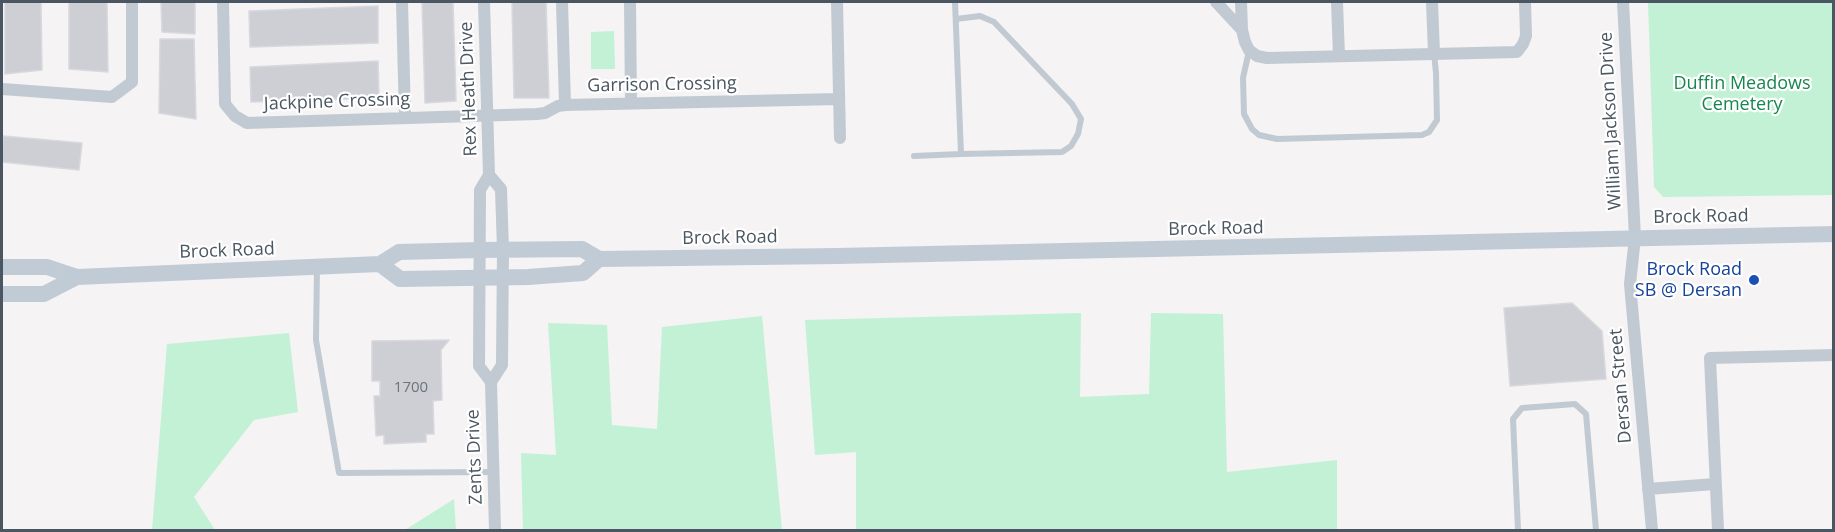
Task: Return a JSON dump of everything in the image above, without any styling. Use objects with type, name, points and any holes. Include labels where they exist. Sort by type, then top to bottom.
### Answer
[{"type":"main road","name":"Brock Road","points":[[2,267],[47,267],[77,277],[380,264],[399,252],[480,250],[582,249],[598,259],[1189,250],[1428,242],[1833,234]]},
{"type":"main road","name":"Brock Road","points":[[380,264],[400,279],[503,278],[583,273],[598,259]]},
{"type":"main road","name":"Brock Road","points":[[2,294],[45,294],[77,277]]},
{"type":"street","points":[[2,89],[112,97],[132,82],[132,2]]},
{"type":"street","name":"Jackpine Crossing","points":[[223,2],[225,104],[235,116],[247,123],[488,116]]},
{"type":"street","points":[[402,2],[405,118]]},
{"type":"street","name":"Rex Heath Drive","points":[[480,250],[480,190],[489,175],[484,2]]},
{"type":"street","points":[[562,2],[565,105]]},
{"type":"street","points":[[630,2],[631,103]]},
{"type":"street","points":[[837,2],[840,138]]},
{"type":"street","points":[[1216,2],[1242,30]]},
{"type":"street","points":[[1241,2],[1242,30],[1249,50],[1257,56],[1268,58],[1517,52],[1524,44],[1526,36],[1525,2]]},
{"type":"street","points":[[1337,2],[1339,56]]},
{"type":"street","points":[[1432,2],[1434,54]]},
{"type":"street","name":"William Jackson Drive","points":[[1623,2],[1635,237]]},
{"type":"street","name":"Garrison Crossing","points":[[488,116],[545,113],[565,105],[839,99]]},
{"type":"street","name":"Rex Heath Drive","points":[[489,175],[501,189],[503,250]]},
{"type":"street","name":"Dersan Street","points":[[1635,237],[1630,284],[1652,531]]},
{"type":"street","name":"Zents Drive","points":[[480,250],[479,366],[491,382]]},
{"type":"street","name":"Zents Drive","points":[[495,531],[491,382],[502,365],[503,250]]},
{"type":"street","points":[[1718,531],[1710,358],[1833,355]]},
{"type":"street","points":[[1648,489],[1715,484]]},
{"type":"lane","points":[[955,2],[961,154]]},
{"type":"lane","points":[[914,156],[1062,152],[1071,146],[1078,134],[1081,119],[1072,104],[994,22],[980,16],[956,19]]},
{"type":"lane","points":[[1249,50],[1243,78],[1244,114],[1252,129],[1259,135],[1277,138],[1422,135],[1429,132],[1437,120],[1434,54]]},
{"type":"lane","points":[[316,267],[316,340],[339,473],[494,472]]},
{"type":"lane","points":[[1518,531],[1513,419],[1522,408],[1575,404],[1586,414],[1596,531]]},
{"type":"green space","name":"Duffin Meadows Cemetery","points":[[1648,2],[1833,2],[1833,195],[1663,197],[1654,187]]},
{"type":"green space","points":[[614,31],[615,69],[591,69],[591,32]]},
{"type":"green space","points":[[1081,313],[1080,397],[1149,394],[1151,313],[1223,314],[1227,472],[1337,460],[1337,530],[856,530],[856,452],[815,455],[805,320]]},
{"type":"green space","points":[[762,316],[782,530],[523,530],[521,453],[556,455],[548,323],[607,325],[612,425],[657,429],[662,327]]},
{"type":"green space","points":[[289,333],[298,412],[254,420],[194,497],[215,530],[152,530],[167,344]]},
{"type":"green space","points":[[454,499],[456,530],[405,530]]},
{"type":"building","points":[[5,2],[41,2],[42,70],[5,74]]},
{"type":"building","points":[[69,2],[107,2],[108,72],[69,69]]},
{"type":"building","points":[[161,2],[195,2],[195,34],[162,32]]},
{"type":"building","points":[[422,2],[453,2],[456,101],[425,103]]},
{"type":"building","points":[[512,2],[546,2],[549,98],[514,98]]},
{"type":"building","points":[[378,6],[378,43],[250,47],[249,11]]},
{"type":"building","points":[[160,39],[194,39],[196,119],[159,113]]},
{"type":"building","points":[[378,61],[379,98],[251,102],[250,67]]},
{"type":"building","points":[[3,136],[82,143],[79,170],[2,162]]},
{"type":"building","points":[[1572,303],[1602,331],[1606,379],[1510,386],[1504,308]]},
{"type":"building","points":[[449,340],[441,350],[442,400],[433,401],[434,434],[426,434],[426,442],[384,444],[384,435],[376,436],[374,396],[380,396],[380,381],[372,381],[372,341]]},
{"type":"place","name":"Brock Road SB @ Dersan","points":[[1754,280]]}]
